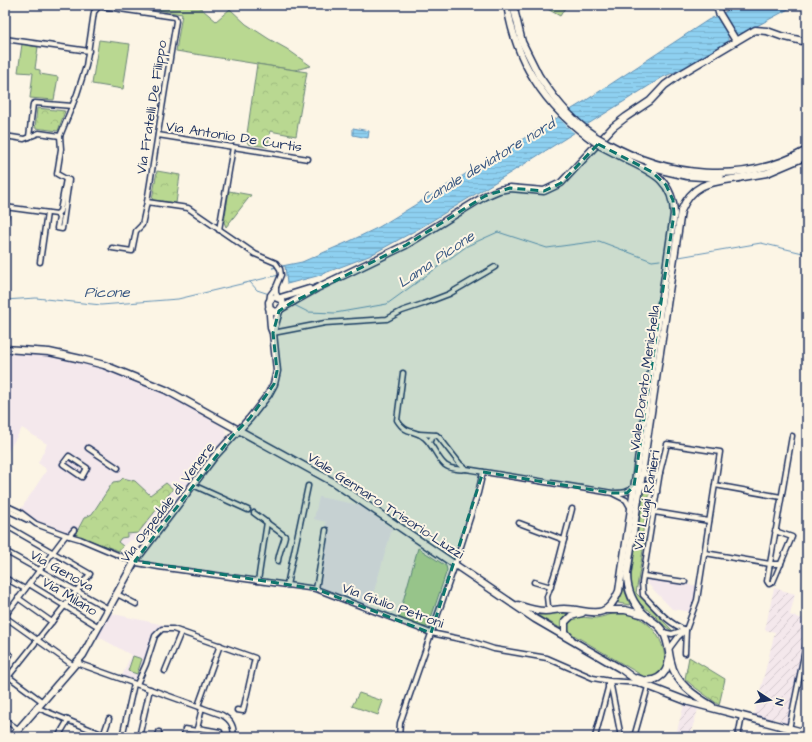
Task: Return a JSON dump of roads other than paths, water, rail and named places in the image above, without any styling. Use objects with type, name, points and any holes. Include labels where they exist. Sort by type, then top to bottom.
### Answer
[{"type":"main road","points":[[507,5],[516,40],[528,68],[564,109],[610,151],[627,160],[687,176],[739,178],[750,177],[807,151]]},
{"type":"main road","points":[[513,5],[522,42],[536,78],[550,101],[573,125],[603,143],[632,156],[670,168],[704,173],[728,173],[769,169],[807,156]]},
{"type":"main road","points":[[717,5],[719,13],[734,38]]},
{"type":"main road","points":[[317,288],[279,298],[272,298],[269,305],[274,312],[281,310],[317,288],[406,245],[485,196],[499,190],[510,188],[544,191],[561,184],[620,122],[650,101],[665,85],[734,38],[755,30],[761,30],[807,42]]},
{"type":"main road","points":[[796,161],[807,151]]},
{"type":"main road","name":"Viale Donato Menichella","points":[[627,160],[652,172],[661,179],[666,185],[673,200],[677,215],[627,582],[629,593],[633,602],[645,615],[656,623],[663,632],[674,672],[688,689],[704,701],[720,710]]},
{"type":"main road","name":"Viale Donato Menichella","points":[[677,215],[692,192],[698,188],[713,182],[739,178]]},
{"type":"main road","points":[[279,298],[283,303],[281,310]]},
{"type":"main road","name":"Via Ospedale di Venere","points":[[12,737],[76,664],[99,627],[135,561],[214,457],[268,395],[274,384],[277,371],[269,305]]},
{"type":"main road","name":"Via Ospedale di Venere","points":[[273,333],[281,310]]},
{"type":"main road","name":"Viale Donato Menichella","points":[[512,604],[540,610],[562,609],[596,613],[603,610],[614,601],[619,591],[634,486],[658,346]]},
{"type":"main road","name":"Viale Gennaro Trisorio-Liuzzi","points":[[5,349],[49,352],[81,359],[104,365],[166,390],[333,482],[535,619],[648,687]]},
{"type":"main road","name":"Viale Donato Menichella","points":[[603,610],[625,610],[645,615]]},
{"type":"main road","points":[[576,644],[565,632],[565,622],[571,616],[590,613]]},
{"type":"main road","points":[[621,670],[640,679],[652,681],[666,672],[669,651]]},
{"type":"main road","points":[[648,687],[689,702],[807,734]]},
{"type":"main road","points":[[677,697],[686,697],[689,695],[688,689]]},
{"type":"street","points":[[57,214],[59,218],[58,228],[62,229],[69,180],[58,174],[61,149],[60,136],[86,66],[95,6],[102,5]]},
{"type":"street","name":"Via Fratelli De Filippo","points":[[102,5],[175,17],[175,26],[158,135],[142,225],[136,230],[132,251],[112,248]]},
{"type":"street","points":[[5,39],[89,51]]},
{"type":"street","points":[[28,137],[33,104],[72,106]]},
{"type":"street","points":[[5,136],[24,139],[39,134],[60,136]]},
{"type":"street","name":"Via Antonio De Curtis","points":[[158,135],[308,159]]},
{"type":"street","points":[[219,230],[233,147]]},
{"type":"street","points":[[57,214],[60,211],[66,179]]},
{"type":"street","points":[[147,202],[188,208],[255,254],[278,265],[281,275],[276,287],[270,295],[269,305]]},
{"type":"street","points":[[5,223],[6,207],[57,214]]},
{"type":"street","points":[[40,262],[46,213]]},
{"type":"street","points":[[273,333],[325,322],[387,319],[402,311],[449,294],[495,267]]},
{"type":"street","points":[[276,287],[276,292],[279,298]]},
{"type":"street","points":[[403,373],[397,420],[405,430],[419,434],[436,435],[439,437],[460,464],[466,469]]},
{"type":"street","points":[[419,434],[428,442],[445,465],[450,468],[466,469],[612,493],[627,492],[634,486]]},
{"type":"street","points":[[428,442],[433,436],[436,435]]},
{"type":"street","points":[[775,531],[792,537],[773,582],[769,584],[767,581],[775,531],[792,436]]},
{"type":"street","name":"Via Luigi Ranieri","points":[[685,653],[686,630],[697,600],[720,452],[667,444],[660,472],[642,583],[643,595],[671,623],[686,630]]},
{"type":"street","points":[[88,448],[118,468]]},
{"type":"street","points":[[69,456],[87,468],[82,477],[63,464],[69,456]]},
{"type":"street","points":[[643,468],[645,473],[650,477],[656,476],[660,472]]},
{"type":"street","points":[[399,737],[400,723],[455,565],[478,493],[482,472]]},
{"type":"street","points":[[640,491],[642,486],[651,484],[656,488],[657,494]]},
{"type":"street","points":[[193,485],[248,510]]},
{"type":"street","points":[[715,485],[781,497]]},
{"type":"street","points":[[287,585],[308,486]]},
{"type":"street","points":[[612,493],[626,500],[631,508]]},
{"type":"street","points":[[5,505],[20,512],[36,524]]},
{"type":"street","points":[[5,509],[36,524]]},
{"type":"street","points":[[540,610],[547,601],[572,509]]},
{"type":"street","points":[[654,512],[710,521]]},
{"type":"street","points":[[254,513],[284,536],[283,546],[279,550],[278,561]]},
{"type":"street","points":[[258,581],[267,522]]},
{"type":"street","points":[[519,523],[564,540]]},
{"type":"street","name":"Via Giulio Petroni","points":[[36,524],[80,539],[137,563],[316,589],[431,633],[494,649],[547,658],[593,678],[609,681],[640,683]]},
{"type":"street","points":[[5,525],[90,574],[38,640],[7,675],[43,702]]},
{"type":"street","points":[[74,530],[52,553],[5,616],[38,640],[76,664],[222,715],[228,719],[232,725],[233,737]]},
{"type":"street","points":[[316,589],[326,530]]},
{"type":"street","name":"Via Genova","points":[[5,551],[109,609]]},
{"type":"street","points":[[705,553],[770,564],[781,564]]},
{"type":"street","points":[[644,576],[685,582]]},
{"type":"street","points":[[5,578],[25,589]]},
{"type":"street","points":[[534,582],[551,587]]},
{"type":"street","name":"Via Milano","points":[[29,584],[99,627]]},
{"type":"street","points":[[117,594],[136,604]]},
{"type":"street","points":[[18,598],[52,622]]},
{"type":"street","points":[[547,601],[551,610]]},
{"type":"street","points":[[122,737],[136,684],[146,664],[157,633],[165,628],[220,645],[255,658],[243,712],[237,710]]},
{"type":"street","points":[[663,632],[672,634],[686,630]]},
{"type":"street","points":[[669,651],[678,636],[686,630]]},
{"type":"street","points":[[165,671],[181,632]]},
{"type":"street","points":[[789,729],[807,640]]},
{"type":"street","points":[[196,737],[200,707],[220,645]]},
{"type":"street","points":[[5,652],[10,655],[5,660]]},
{"type":"street","points":[[594,737],[609,681]]},
{"type":"street","points":[[609,681],[621,737]]},
{"type":"street","points":[[634,737],[648,687]]},
{"type":"street","points":[[139,737],[150,689]]},
{"type":"street","points":[[38,708],[103,736],[108,719]]},
{"type":"street","points":[[738,737],[742,716]]},
{"type":"street","points":[[5,720],[19,730]]},
{"type":"street","points":[[58,737],[68,720]]},
{"type":"street","points":[[184,737],[185,729],[220,732]]},
{"type":"street","points":[[90,737],[94,731]]},
{"type":"street","points":[[158,737],[159,732]]},
{"type":"water","name":"Canale deviatore nord","points":[[739,5],[796,5],[740,35],[734,33],[728,37],[728,43],[691,65],[663,77],[420,228],[369,256],[317,276],[287,284],[285,266],[272,268],[302,262],[379,227],[585,101],[708,20]]},
{"type":"water","points":[[353,128],[369,131],[368,138],[353,135]]},
{"type":"waterway","name":"Lama Picone","points":[[294,305],[308,312],[335,313],[387,304],[467,246],[498,232],[547,248],[599,241],[652,261],[660,260]]},
{"type":"waterway","name":"Lama Picone","points":[[679,257],[761,243],[807,254]]},
{"type":"waterway","name":"Picone","points":[[5,300],[36,298],[101,305],[178,299],[279,275]]},
{"type":"waterway","name":"Lama Picone","points":[[250,282],[257,290],[269,294]]}]
